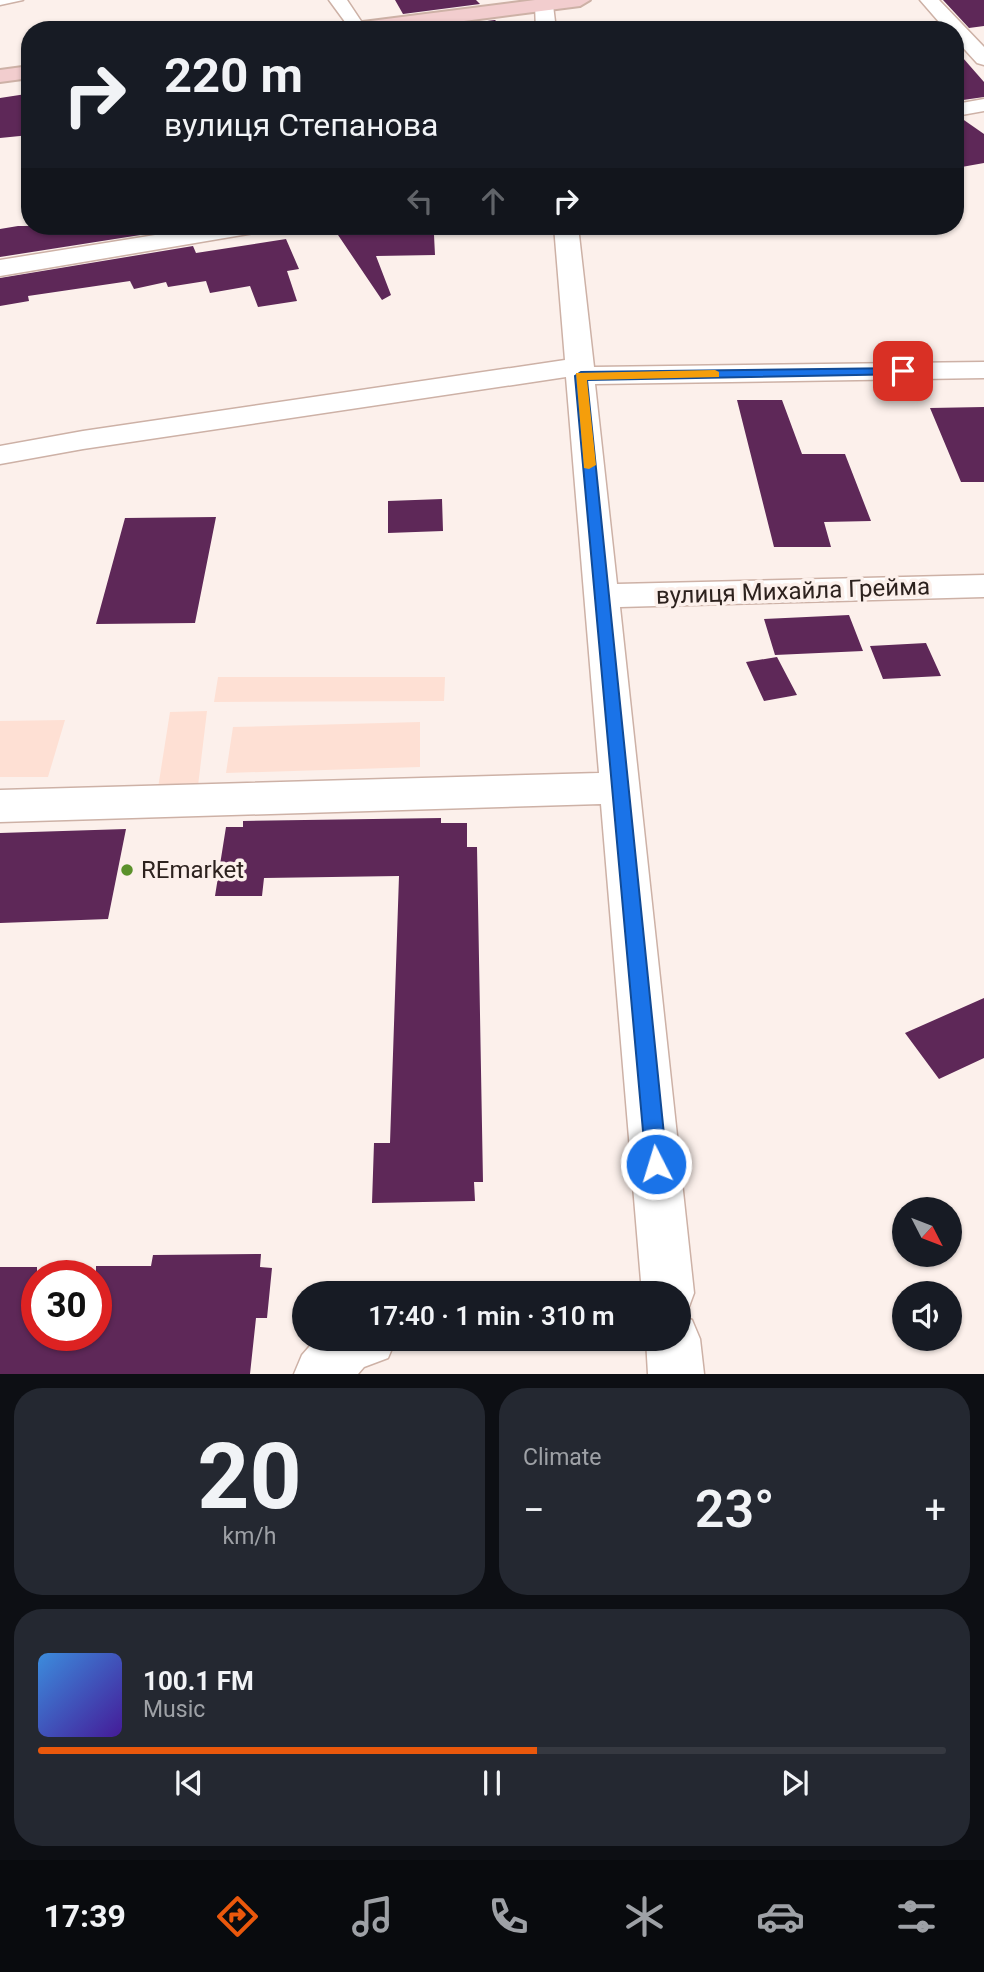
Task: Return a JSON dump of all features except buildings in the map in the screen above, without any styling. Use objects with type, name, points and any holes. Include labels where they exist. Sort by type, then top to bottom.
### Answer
[{"type":"main road","points":[[417,21],[580,0]]},
{"type":"main road","points":[[0,76],[21,73]]},
{"type":"street","points":[[338,0],[349,21]]},
{"type":"street","points":[[929,0],[949,21]]},
{"type":"street","points":[[544,5],[546,21]]},
{"type":"street","points":[[964,38],[984,59]]},
{"type":"street","points":[[964,109],[984,106]]},
{"type":"street","points":[[0,268],[200,235]]},
{"type":"street","points":[[567,235],[667,1281]]},
{"type":"street","points":[[0,455],[83,440],[580,371],[984,370]]},
{"type":"street","name":"вулиця Михайла Грейма","points":[[602,596],[984,586]]},
{"type":"street","points":[[0,806],[620,788]]},
{"type":"street","points":[[321,1374],[341,1351]]},
{"type":"street","points":[[674,1351],[676,1374]]},
{"type":"lane","points":[[0,2],[19,0]]},
{"type":"shaded area","points":[[218,677],[445,677],[444,701],[214,702]]},
{"type":"shaded area","points":[[207,711],[198,786],[158,788],[170,712]]},
{"type":"shaded area","points":[[65,720],[48,777],[0,777],[0,721]]},
{"type":"shaded area","points":[[420,722],[420,767],[226,773],[233,727]]},
{"type":"slow traffic","points":[[589,465],[581,376],[715,374]]},
{"type":"place","name":"REmarket","points":[[127,870]]},
{"type":"route","points":[[656,1164],[581,376],[903,371]]}]
